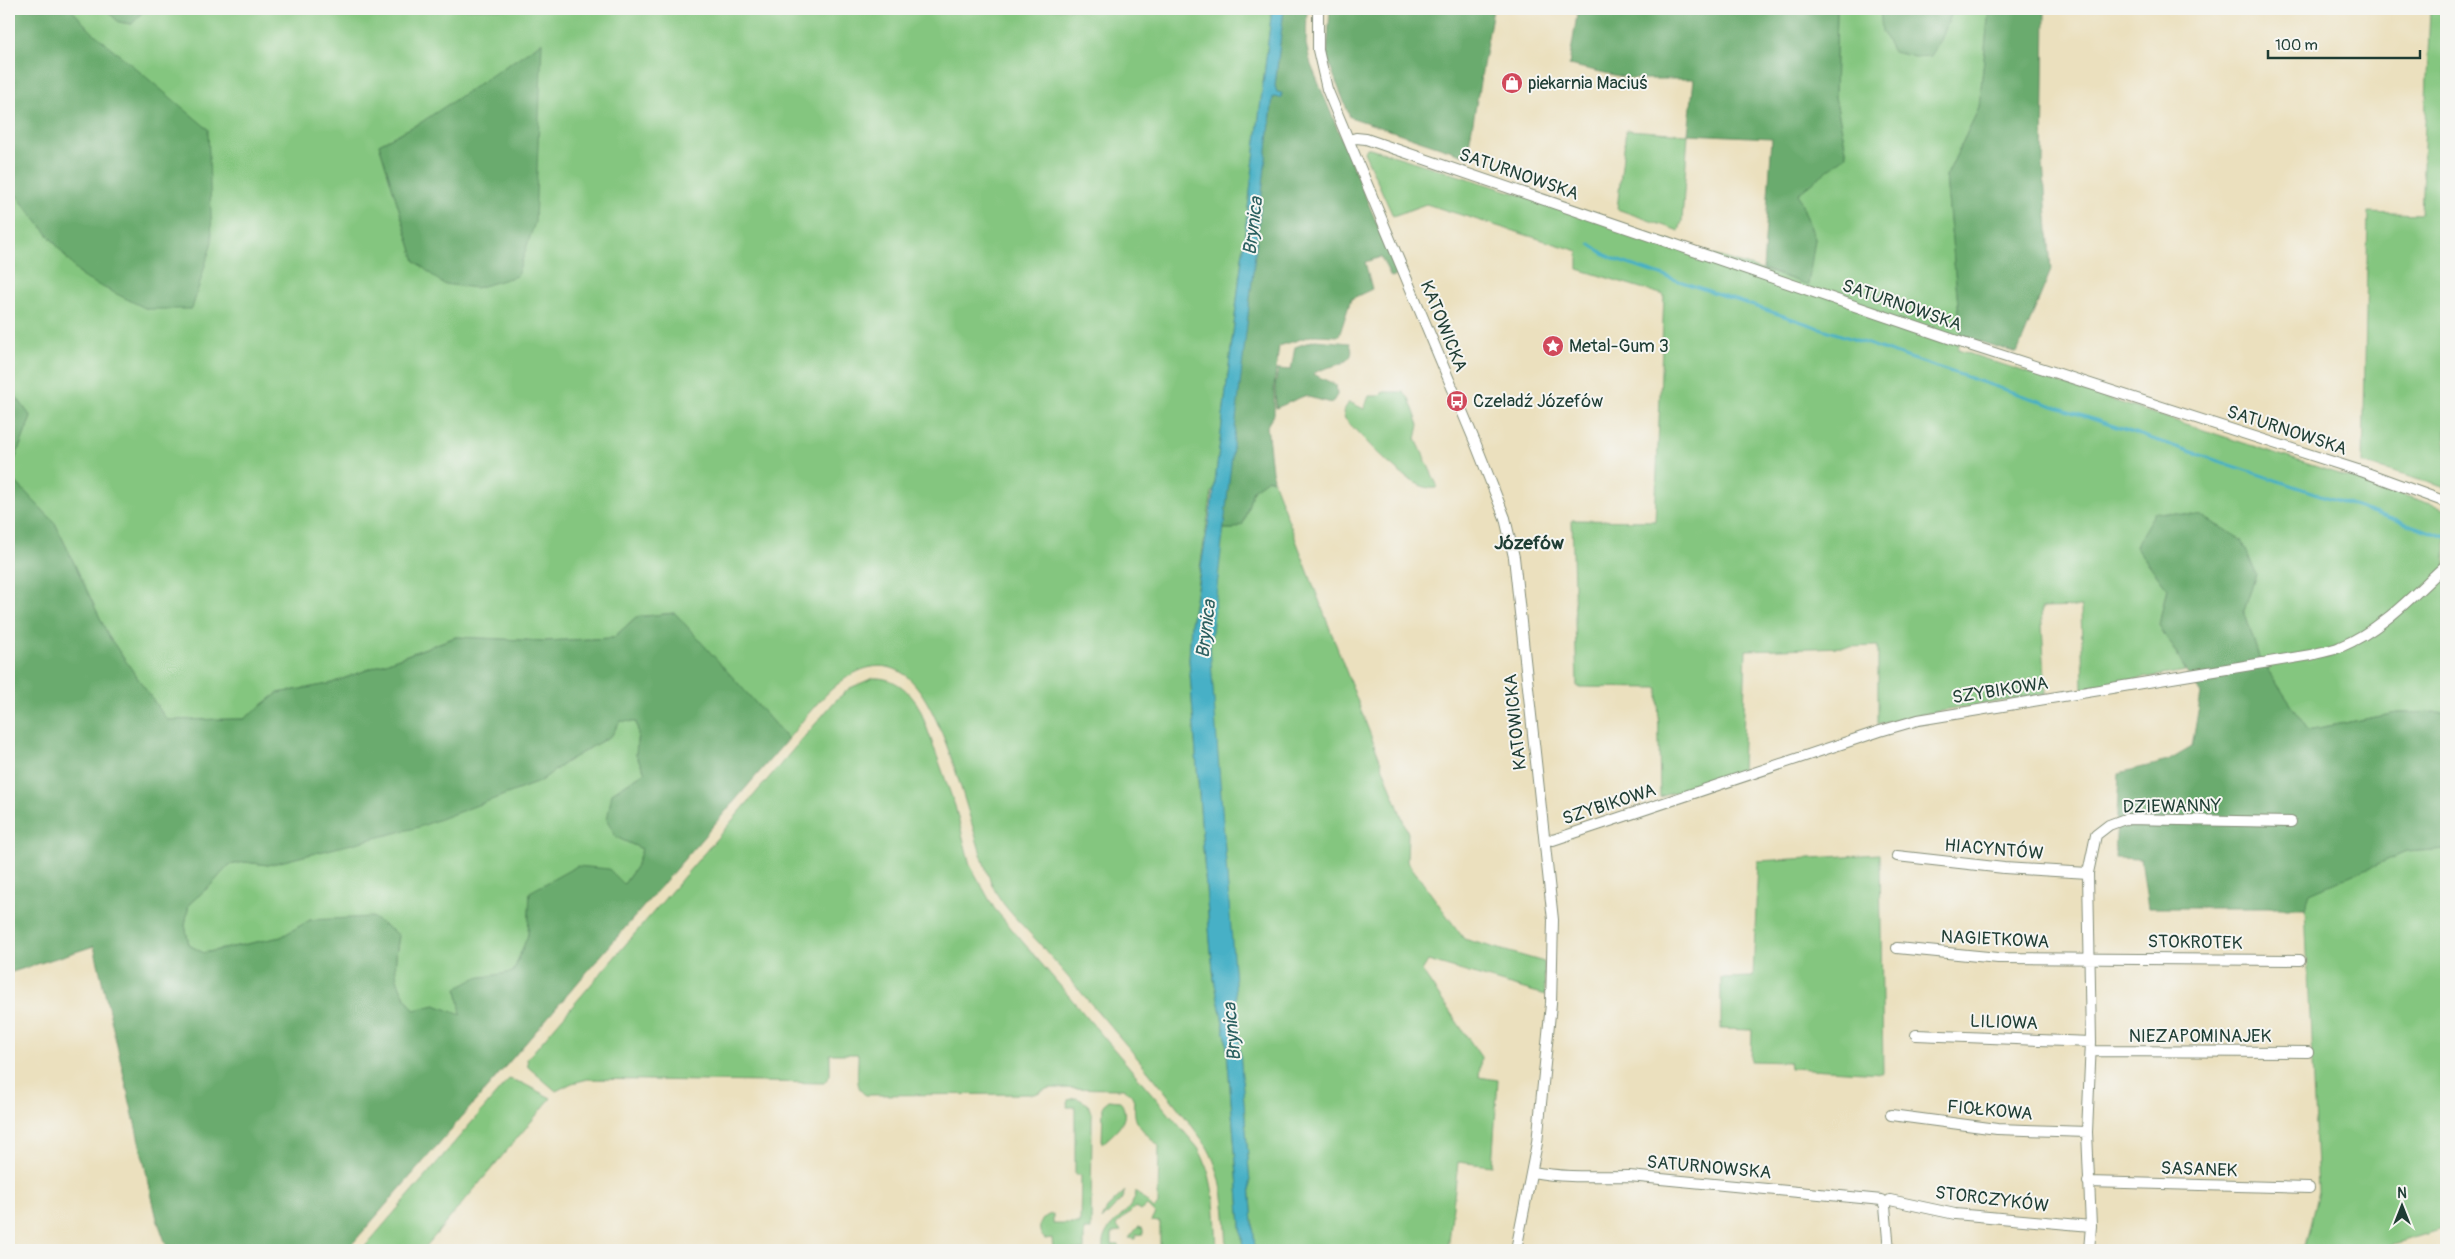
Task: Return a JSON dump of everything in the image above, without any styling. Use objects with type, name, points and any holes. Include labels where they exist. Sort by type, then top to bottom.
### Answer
[{"type":"street","name":"KATOWICKA","points":[[1318,9],[1317,31],[1321,71],[1327,89],[1504,518],[1514,557],[1545,839]]},
{"type":"street","name":"SATURNOWSKA","points":[[1349,140],[1356,138],[1366,139],[1957,341],[2364,472],[2446,502]]},
{"type":"street","name":"SZYBIKOWA","points":[[1545,839],[1553,840],[1918,720],[2311,654],[2339,647],[2362,636],[2385,620],[2446,565]]},
{"type":"street","name":"DZIEWANNY","points":[[2089,1250],[2091,1226],[2087,1132],[2091,1046],[2091,959],[2088,873],[2096,835],[2109,825],[2125,819],[2291,822]]},
{"type":"street","points":[[1516,1250],[1533,1172],[1544,1084],[1551,985],[1553,920],[1545,839]]},
{"type":"street","name":"HIACYNTÓW","points":[[1897,856],[2004,868],[2088,873]]},
{"type":"street","name":"NAGIETKOWA","points":[[1897,948],[1998,958],[2091,959]]},
{"type":"street","name":"STOKROTEK","points":[[2091,959],[2109,957],[2300,960]]},
{"type":"street","name":"LILIOWA","points":[[1916,1035],[2091,1046]]},
{"type":"street","name":"NIEZAPOMINAJEK","points":[[2091,1046],[2308,1052]]},
{"type":"street","name":"FIOŁKOWA","points":[[1892,1115],[1997,1129],[2087,1132]]},
{"type":"street","name":"SATURNOWSKA","points":[[1533,1172],[1586,1178],[1629,1176],[1886,1200]]},
{"type":"street","name":"SASANEK","points":[[2088,1182],[2309,1188]]},
{"type":"street","points":[[1886,1200],[1889,1250]]},
{"type":"street","name":"STORCZYKÓW","points":[[1886,1200],[1955,1214],[2091,1226]]},
{"type":"green space","points":[[9,9],[71,9],[90,30],[208,129],[212,242],[192,309],[147,309],[82,277],[9,186]]},
{"type":"green space","points":[[71,9],[105,9],[119,22],[131,24],[145,9],[1272,9],[1214,491],[1212,492],[1191,624],[1189,660],[1210,941],[1214,979],[1226,1038],[1243,1250],[1227,1250],[1223,1194],[1216,1167],[1204,1142],[1146,1068],[995,892],[943,735],[930,707],[915,685],[899,671],[883,666],[866,668],[851,675],[822,699],[788,739],[674,613],[636,617],[613,638],[545,641],[455,637],[329,684],[278,693],[244,719],[167,720],[109,637],[55,523],[9,475],[31,417],[9,387],[9,186],[82,277],[90,30]],"holes":[[[420,123],[415,261],[379,144]]]},
{"type":"green space","points":[[105,9],[145,9],[132,24],[119,22]]},
{"type":"green space","points":[[1284,9],[1307,9],[1306,44],[1311,65],[1398,275],[1391,277],[1381,257],[1365,262],[1372,289],[1351,299],[1339,336],[1314,335],[1279,346],[1274,386],[1274,414],[1267,426],[1273,480],[1268,479],[1253,490],[1243,524],[1233,529],[1223,529],[1273,96],[1280,98],[1281,93],[1277,92],[1275,86]]},
{"type":"green space","points":[[1330,9],[1493,9],[1467,156],[1350,117],[1327,58]]},
{"type":"green space","points":[[1578,9],[1837,9],[1835,97],[1847,155],[1798,194],[1815,239],[1808,285],[1763,269],[1772,138],[1688,134],[1694,79],[1632,79],[1569,65]]},
{"type":"green space","points":[[1837,9],[1989,9],[1979,108],[1946,177],[1961,336],[1958,350],[2446,509],[2446,712],[2397,713],[2308,730],[2259,657],[2244,611],[2256,574],[2135,546],[2167,588],[2159,625],[2186,671],[2083,688],[2081,607],[2041,608],[2046,694],[1905,717],[1878,725],[1878,646],[1746,650],[1742,771],[1660,797],[1658,688],[1577,687],[1572,520],[1655,521],[1664,295],[1578,269],[1578,251],[1426,204],[1393,216],[1364,152],[1366,148],[1370,148],[1807,284],[1815,239],[1798,194],[1847,154],[1835,97]]},
{"type":"green space","points":[[1880,9],[1936,9],[1951,15],[1941,40],[1931,56],[1915,57],[1893,52],[1882,31]]},
{"type":"green space","points":[[1989,9],[2045,9],[2043,164],[2051,270],[2017,353],[1961,336],[1946,177],[1979,108]]},
{"type":"green space","points":[[2430,9],[2446,9],[2446,488],[2363,463],[2368,212],[2421,214]]},
{"type":"green space","points":[[542,42],[535,222],[517,276],[476,288],[443,284],[415,261],[379,144],[420,123]]},
{"type":"green space","points":[[1626,130],[1688,134],[1682,221],[1679,231],[1617,209]]},
{"type":"green space","points":[[1315,340],[1350,343],[1352,351],[1346,361],[1313,374],[1336,385],[1337,395],[1332,403],[1304,396],[1276,408],[1275,387],[1278,369],[1291,370],[1295,347]]},
{"type":"green space","points":[[9,387],[31,417],[9,475]]},
{"type":"green space","points":[[1383,392],[1403,392],[1409,398],[1419,425],[1416,439],[1437,485],[1436,488],[1425,487],[1413,482],[1401,473],[1345,419],[1343,412],[1349,402],[1364,409],[1369,396],[1379,396]]},
{"type":"green space","points":[[9,475],[55,523],[109,637],[167,720],[244,719],[278,693],[329,684],[456,637],[545,641],[613,638],[636,617],[675,613],[788,739],[347,1250],[168,1250],[157,1219],[94,946],[9,973]],"holes":[[[620,721],[636,722],[638,731],[636,755],[645,772],[612,793],[607,820],[616,837],[642,849],[636,867],[624,884],[609,869],[577,866],[530,892],[528,935],[513,972],[476,978],[457,988],[461,1015],[435,1005],[414,1010],[402,991],[396,975],[399,935],[372,917],[310,920],[281,937],[204,953],[189,945],[185,925],[189,904],[212,884],[229,865],[245,862],[268,865],[419,827],[539,782],[566,762],[612,735]]]},
{"type":"green space","points":[[1268,479],[1273,480],[1408,833],[1407,861],[1464,939],[1544,962],[1545,995],[1428,961],[1422,971],[1481,1057],[1479,1077],[1498,1080],[1492,1166],[1458,1162],[1448,1250],[1255,1250],[1210,663],[1211,623],[1223,529],[1233,529],[1243,524],[1253,490]]},
{"type":"green space","points":[[2155,512],[2202,516],[2242,540],[2256,574],[2244,611],[2259,657],[2308,730],[2397,713],[2446,712],[2446,849],[2406,852],[2310,893],[2305,908],[2148,908],[2141,859],[2115,858],[2119,773],[2168,761],[2192,747],[2201,694],[2159,625],[2167,588],[2135,546]]},
{"type":"green space","points":[[873,678],[888,680],[901,686],[912,696],[920,709],[955,806],[970,865],[994,908],[1198,1148],[1208,1172],[1214,1198],[1217,1250],[1160,1250],[1160,1222],[1151,1221],[1155,1214],[1147,1206],[1141,1211],[1135,1207],[1116,1225],[1121,1232],[1112,1233],[1112,1245],[1119,1245],[1119,1249],[1105,1250],[1103,1248],[1103,1239],[1107,1232],[1130,1207],[1136,1191],[1154,1209],[1158,1205],[1159,1146],[1144,1132],[1137,1122],[1132,1095],[1123,1089],[1049,1088],[1035,1094],[866,1095],[859,1088],[858,1083],[858,1054],[830,1054],[830,1075],[824,1083],[588,1079],[572,1083],[556,1091],[528,1067],[527,1059],[835,701],[850,688]]},
{"type":"green space","points":[[620,720],[636,722],[638,731],[636,755],[645,772],[612,793],[616,837],[642,849],[636,867],[624,884],[530,892],[528,935],[513,973],[476,978],[461,1016],[435,1005],[414,1011],[402,992],[396,975],[399,936],[310,920],[281,937],[203,953],[189,945],[185,925],[189,904],[212,884],[229,865],[245,862],[268,865],[419,826],[539,782],[566,762],[612,735]]},
{"type":"green space","points":[[2446,849],[2446,1228],[2374,1250],[2251,1250],[2305,1247],[2318,1191],[2305,908],[2309,893],[2406,852]]},
{"type":"green space","points":[[1880,854],[1883,1073],[1790,1068],[1789,1062],[1751,1061],[1752,1030],[1721,1029],[1721,978],[1753,977],[1758,861]]},
{"type":"green space","points":[[509,1079],[522,1083],[551,1098],[423,1250],[362,1250]]},
{"type":"green space","points":[[1077,1098],[1088,1104],[1092,1116],[1091,1230],[1084,1230],[1084,1250],[1053,1250],[1052,1238],[1045,1239],[1040,1232],[1040,1224],[1045,1217],[1053,1214],[1053,1224],[1080,1224],[1081,1175],[1075,1175],[1075,1107],[1067,1107],[1068,1100]]},
{"type":"green space","points":[[1109,1100],[1120,1101],[1124,1114],[1121,1125],[1102,1144],[1103,1105]]},
{"type":"green space","points":[[1125,1191],[1121,1200],[1102,1220],[1107,1208]]},
{"type":"green space","points":[[1138,1227],[1143,1229],[1143,1234],[1136,1235],[1136,1239],[1129,1238]]},
{"type":"water","name":"Brynica","points":[[1272,9],[1284,9],[1275,86],[1277,92],[1282,93],[1281,98],[1273,97],[1210,648],[1255,1250],[1243,1250],[1226,1038],[1214,979],[1210,941],[1189,660],[1191,624],[1214,491]]},
{"type":"waterway","points":[[1590,244],[1604,254],[1622,262],[2446,537]]},
{"type":"place","name":"piekarnia Maciuś","points":[[1512,83]]},
{"type":"place","name":"Metal-Gum 3","points":[[1553,346]]},
{"type":"place","name":"Czeladź Józefów","points":[[1457,401]]},
{"type":"district","name":"Józefów","points":[[1529,542]]}]
